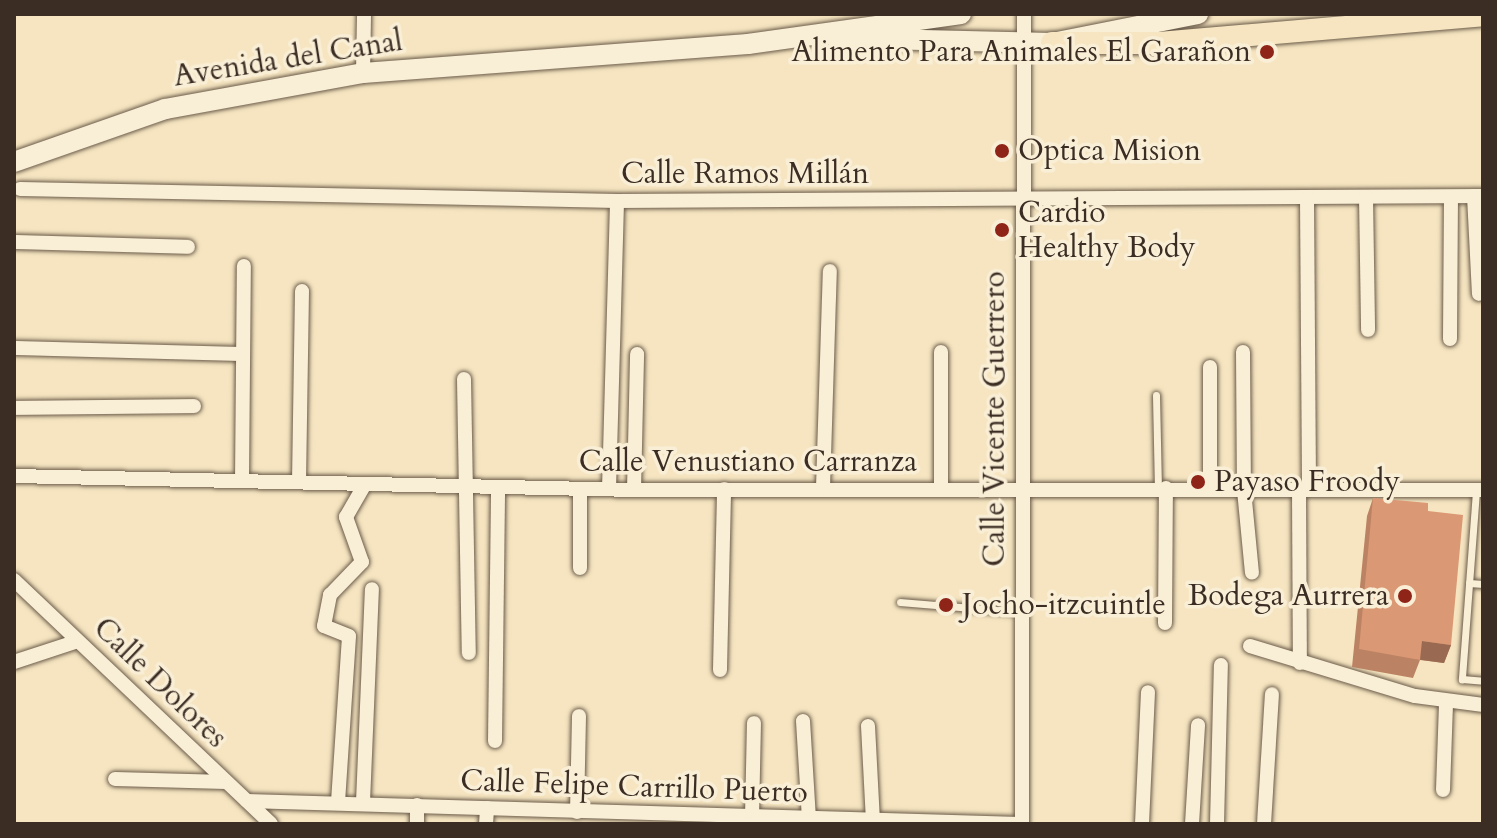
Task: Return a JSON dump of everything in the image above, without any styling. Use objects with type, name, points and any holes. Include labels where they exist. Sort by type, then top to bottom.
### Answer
[{"type":"main road","name":"Avenida del Canal","points":[[14,162],[165,109],[363,73],[808,37],[961,14]]},
{"type":"main road","points":[[1052,43],[1198,14]]},
{"type":"main road","points":[[808,37],[1159,43],[1483,15]]},
{"type":"street","points":[[363,73],[364,14]]},
{"type":"street","name":"Calle Vicente Guerrero","points":[[1021,824],[1024,14]]},
{"type":"street","name":"Calle Ramos Millán","points":[[16,187],[617,201],[1021,196],[1479,196]]},
{"type":"street","points":[[1479,196],[1479,294]]},
{"type":"street","points":[[1366,197],[1368,330]]},
{"type":"street","points":[[1450,339],[1451,197]]},
{"type":"street","points":[[1300,663],[1307,198]]},
{"type":"street","points":[[609,489],[617,201]]},
{"type":"street","points":[[14,242],[188,247]]},
{"type":"street","points":[[242,481],[244,266]]},
{"type":"street","points":[[823,488],[830,271]]},
{"type":"street","points":[[299,482],[302,291]]},
{"type":"street","points":[[14,348],[243,354]]},
{"type":"street","points":[[941,352],[941,488]]},
{"type":"street","points":[[1243,352],[1244,490],[1252,573]]},
{"type":"street","points":[[634,490],[637,354]]},
{"type":"street","points":[[1210,367],[1210,489]]},
{"type":"street","points":[[464,379],[469,653]]},
{"type":"street","points":[[14,408],[194,406]]},
{"type":"street","name":"Calle Venustiano Carranza","points":[[14,476],[634,490],[1021,487],[1480,491]]},
{"type":"street","points":[[338,802],[349,636],[324,626],[330,595],[362,562],[346,517],[365,484]]},
{"type":"street","points":[[495,741],[498,488]]},
{"type":"street","points":[[1162,488],[1165,623]]},
{"type":"street","points":[[580,489],[580,568]]},
{"type":"street","points":[[720,670],[724,489]]},
{"type":"street","name":"Calle Dolores","points":[[14,580],[271,824]]},
{"type":"street","points":[[363,802],[372,589]]},
{"type":"street","points":[[14,662],[78,641]]},
{"type":"street","points":[[1250,646],[1446,703],[1483,705]]},
{"type":"street","points":[[1217,824],[1221,665]]},
{"type":"street","points":[[1142,824],[1148,692]]},
{"type":"street","points":[[1264,824],[1272,694]]},
{"type":"street","points":[[1443,790],[1446,703]]},
{"type":"street","points":[[577,812],[579,716]]},
{"type":"street","points":[[803,721],[809,820]]},
{"type":"street","points":[[752,817],[754,723]]},
{"type":"street","points":[[1192,824],[1198,725]]},
{"type":"street","points":[[868,726],[873,821]]},
{"type":"street","points":[[115,779],[226,782]]},
{"type":"street","name":"Calle Felipe Carrillo Puerto","points":[[247,801],[363,802],[577,812],[612,819],[731,821],[752,817],[769,821],[1021,824]]},
{"type":"street","points":[[417,805],[417,824]]},
{"type":"street","points":[[486,824],[487,808]]},
{"type":"lane","points":[[1156,395],[1162,488]]},
{"type":"lane","points":[[1480,491],[1462,679],[1483,681]]},
{"type":"lane","points":[[1469,583],[1483,584]]},
{"type":"lane","points":[[900,602],[1020,612]]},
{"type":"building","name":"Bodega Aurrera","points":[[1373,498],[1428,503],[1428,511],[1463,515],[1451,645],[1422,641],[1420,660],[1359,649]]},
{"type":"place","name":"Alimento Para Animales El Garañon","points":[[1267,52]]},
{"type":"place","name":"Optica Mision","points":[[1002,151]]},
{"type":"place","name":"Cardio Healthy Body","points":[[1002,230]]},
{"type":"place","name":"Payaso Froody","points":[[1198,482]]},
{"type":"place","name":"Bodega Aurrera","points":[[1405,596]]},
{"type":"place","name":"Jocho-itzcuintle","points":[[946,605]]}]
